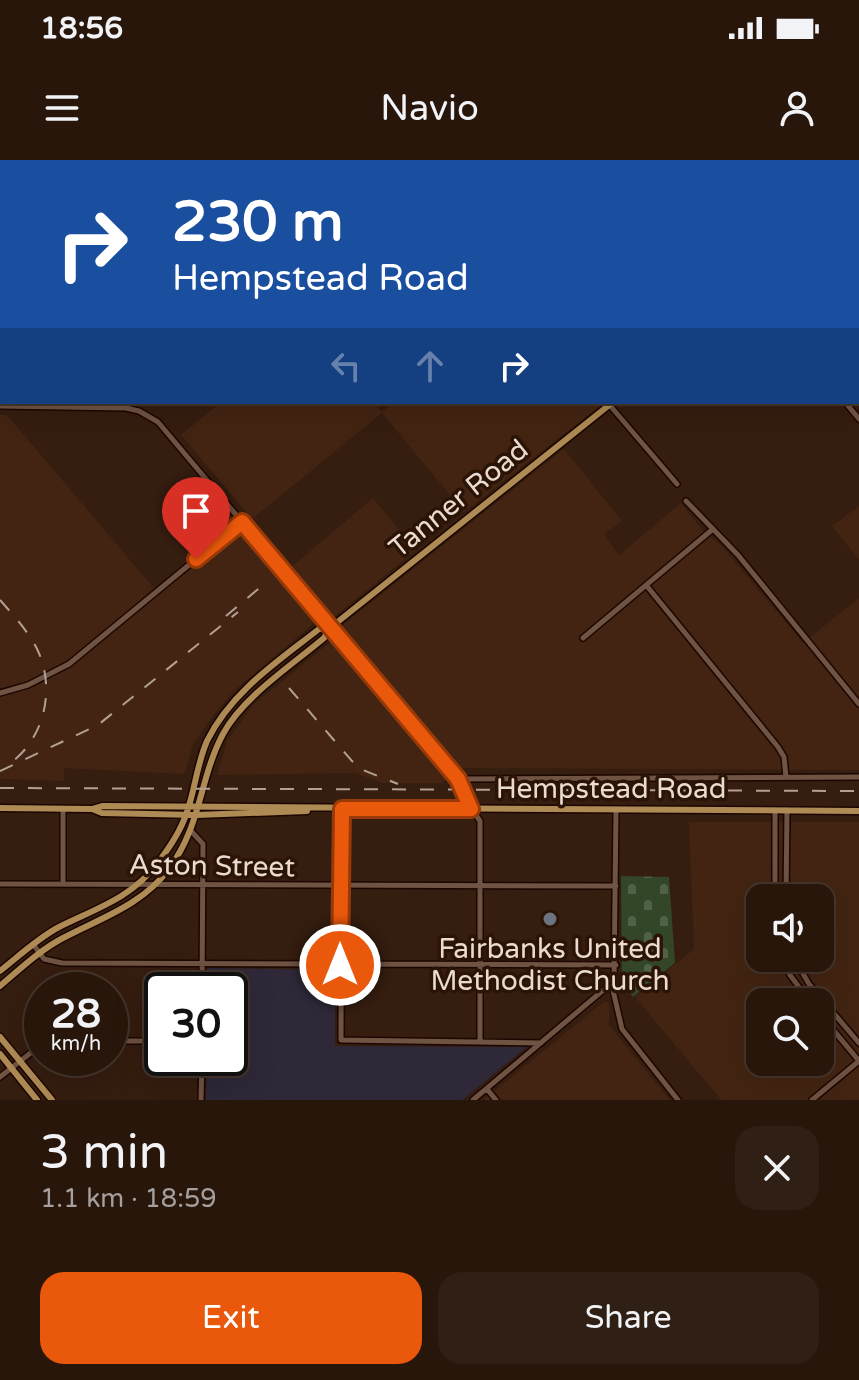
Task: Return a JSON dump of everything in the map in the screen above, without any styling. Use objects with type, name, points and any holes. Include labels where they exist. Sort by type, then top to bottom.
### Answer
[{"type":"main road","name":"Tanner Road","points":[[330,628],[609,404]]},
{"type":"main road","points":[[0,971],[60,927],[120,898],[140,884],[158,863],[187,811],[199,763],[214,728],[243,690],[319,629],[330,628]]},
{"type":"main road","points":[[0,986],[39,953],[64,937],[130,905],[168,870],[191,831],[224,731],[246,705],[324,638],[330,628]]},
{"type":"main road","points":[[268,670],[275,679]]},
{"type":"main road","name":"Hempstead Road","points":[[0,808],[92,809],[102,813],[125,810],[315,809],[859,811]]},
{"type":"main road","points":[[90,913],[95,923]]},
{"type":"main road","points":[[0,1037],[52,1100]]},
{"type":"main road","points":[[0,1054],[37,1100]]},
{"type":"street","points":[[0,406],[48,404],[126,408],[151,417],[164,428],[458,779],[471,809],[480,821],[480,1041]]},
{"type":"street","points":[[611,404],[677,484]]},
{"type":"street","points":[[686,501],[738,555],[859,704]]},
{"type":"street","points":[[0,693],[28,685],[69,664],[242,522]]},
{"type":"street","points":[[583,638],[713,529]]},
{"type":"street","points":[[646,585],[778,747],[784,758],[786,777]]},
{"type":"street","points":[[458,779],[859,777]]},
{"type":"street","points":[[63,809],[63,884]]},
{"type":"street","points":[[342,809],[341,1040],[541,1043]]},
{"type":"street","points":[[616,810],[616,965],[612,986],[622,1029],[678,1100]]},
{"type":"street","points":[[775,810],[775,884]]},
{"type":"street","points":[[786,884],[787,810]]},
{"type":"street","points":[[191,831],[203,844],[202,972]]},
{"type":"street","name":"Aston Street","points":[[0,884],[616,886]]},
{"type":"street","points":[[33,944],[39,953],[52,962],[62,963],[616,965]]},
{"type":"street","points":[[789,972],[800,988]]},
{"type":"street","points":[[790,975],[794,972]]},
{"type":"street","points":[[801,972],[814,988]]},
{"type":"street","points":[[473,1100],[612,986]]},
{"type":"street","points":[[834,1014],[859,1043]]},
{"type":"street","points":[[812,1100],[859,1061],[834,1030]]},
{"type":"street","points":[[0,1077],[24,1057]]},
{"type":"street","points":[[201,1100],[202,1076]]},
{"type":"street","points":[[487,1089],[496,1100]]},
{"type":"shaded area","points":[[219,404],[375,404],[382,412],[392,404],[602,404],[464,512],[382,413],[252,519],[181,435]]},
{"type":"shaded area","points":[[0,415],[7,415],[159,594],[241,530],[316,621],[235,690],[193,745],[184,774],[64,768],[64,781],[0,779]]},
{"type":"shaded area","points":[[564,449],[622,521],[604,535],[619,555],[681,503],[703,531],[720,544],[803,643],[859,598],[859,770],[459,768],[442,783],[382,783],[355,773],[217,775],[227,741],[253,705],[333,640],[344,624]]},
{"type":"shaded area","points":[[373,498],[416,550],[334,617],[290,568]]},
{"type":"shaded area","points":[[859,506],[859,560],[832,526]]},
{"type":"shaded area","points":[[689,822],[859,822],[859,1100],[721,1100],[635,997],[694,949]]},
{"type":"shaded area","points":[[208,968],[335,970],[335,1046],[527,1047],[462,1100],[206,1100],[207,1076],[248,1076],[248,972],[208,972]]},
{"type":"shaded area","points":[[605,1001],[609,1003],[609,1025],[670,1100],[483,1100]]},
{"type":"green space","points":[[621,876],[669,877],[675,963],[633,997],[622,982]]},
{"type":"railway","points":[[226,616],[263,585]]},
{"type":"railway","points":[[0,600],[34,644],[46,680],[44,710],[39,725],[24,751],[13,761]]},
{"type":"railway","points":[[0,771],[98,725],[238,612]]},
{"type":"railway","points":[[289,688],[358,768],[398,784]]},
{"type":"railway","points":[[0,788],[859,791]]},
{"type":"place","name":"Fairbanks United Methodist Church","points":[[550,919]]},
{"type":"route","points":[[196,559],[242,522],[443,760],[462,785],[464,798],[471,809],[342,809],[340,965]]}]
